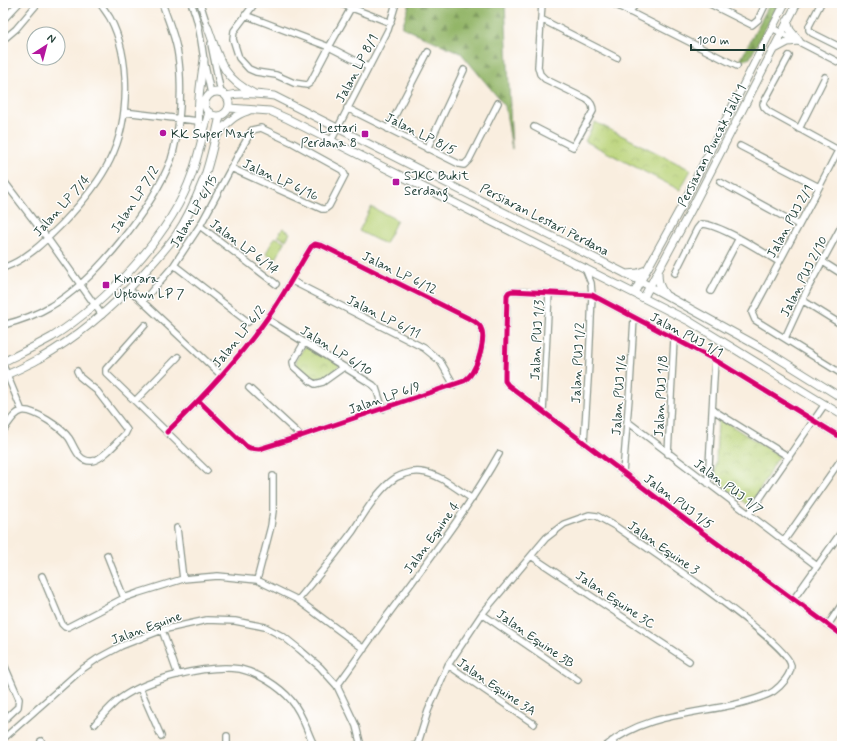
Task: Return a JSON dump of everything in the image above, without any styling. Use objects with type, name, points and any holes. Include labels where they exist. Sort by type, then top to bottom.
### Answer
[{"type":"main road","name":"Persiaran Puncak Jalil 1","points":[[634,292],[691,190],[786,3]]},
{"type":"main road","name":"Persiaran Puncak Jalil 1","points":[[644,297],[691,210],[797,3]]},
{"type":"main road","points":[[787,21],[790,30],[798,41]]},
{"type":"main road","points":[[208,28],[220,60],[228,74],[235,82],[255,94]]},
{"type":"main road","points":[[773,50],[788,42],[798,41]]},
{"type":"main road","points":[[200,141],[198,121],[199,92],[204,60]]},
{"type":"main road","points":[[216,92],[223,94],[229,102],[229,108],[226,113],[220,116],[214,116],[209,112],[206,108],[206,103],[207,98],[211,94],[216,92]]},
{"type":"main road","name":"Persiaran Lestari Perdana","points":[[223,94],[237,93],[274,96],[640,281],[765,350],[842,398]]},
{"type":"main road","name":"Persiaran Lestari Perdana","points":[[229,108],[270,111],[644,297],[689,321],[736,349],[842,415]]},
{"type":"main road","points":[[214,142],[229,121],[239,113],[254,109]]},
{"type":"main road","points":[[3,362],[52,337],[94,305],[123,278],[150,246],[180,201],[192,174],[209,112]]},
{"type":"main road","points":[[5,376],[57,349],[102,315],[129,289],[160,255],[176,235],[204,180],[220,116]]},
{"type":"main road","points":[[474,213],[480,200]]},
{"type":"main road","points":[[625,274],[638,273],[646,270]]},
{"type":"main road","points":[[658,270],[660,288],[667,296]]},
{"type":"street","points":[[3,20],[19,3]]},
{"type":"street","points":[[3,40],[16,29],[38,3]]},
{"type":"street","name":"Jalan LP 7/4","points":[[3,268],[22,259],[48,238],[81,204],[99,179],[110,160],[118,140],[124,112],[124,64],[111,22],[100,3]]},
{"type":"street","name":"Jalan LP 7/2","points":[[3,325],[32,316],[52,306],[80,285],[127,234],[157,187],[171,159],[179,118],[178,55],[162,3]]},
{"type":"street","points":[[191,3],[202,44],[211,94]]},
{"type":"street","points":[[200,3],[208,28],[223,94]]},
{"type":"street","points":[[255,3],[234,31],[233,39],[239,58],[249,69],[256,72],[276,75],[294,83],[308,85],[351,8]]},
{"type":"street","points":[[339,3],[390,23]]},
{"type":"street","name":"Jalan LP 8/1","points":[[331,141],[388,30],[396,3]]},
{"type":"street","points":[[534,126],[573,147],[593,111],[591,103],[586,99],[545,79],[540,74],[538,67],[542,3]]},
{"type":"street","points":[[612,3],[737,66]]},
{"type":"street","points":[[629,12],[637,3]]},
{"type":"street","points":[[712,4],[752,25],[756,23],[766,3]]},
{"type":"street","points":[[821,3],[808,26],[809,30],[842,48]]},
{"type":"street","points":[[245,15],[328,47],[368,67]]},
{"type":"street","points":[[541,19],[617,58]]},
{"type":"street","points":[[772,28],[842,64]]},
{"type":"street","points":[[388,129],[428,52]]},
{"type":"street","points":[[789,56],[765,101],[764,107],[766,110],[838,150]]},
{"type":"street","points":[[427,149],[464,70]]},
{"type":"street","points":[[799,129],[825,77]]},
{"type":"street","name":"Jalan LP 8/5","points":[[347,108],[427,149],[464,165],[469,160],[498,103]]},
{"type":"street","points":[[124,112],[198,121]]},
{"type":"street","name":"Jalan LP 6/15","points":[[143,301],[174,265],[200,226],[250,132],[255,128],[261,128],[293,143],[344,172],[344,179],[330,206],[322,209]]},
{"type":"street","name":"Jalan PUJ 2/1","points":[[785,338],[755,320],[753,317],[754,309],[842,142]]},
{"type":"street","points":[[740,146],[819,187]]},
{"type":"street","name":"Jalan LP 6/16","points":[[231,168],[322,209]]},
{"type":"street","points":[[3,180],[48,238],[102,315]]},
{"type":"street","points":[[720,182],[799,225]]},
{"type":"street","points":[[675,273],[699,226],[706,224],[739,238],[779,262]]},
{"type":"street","name":"Jalan PUJ 2/10","points":[[785,338],[802,300],[842,225]]},
{"type":"street","name":"Jalan LP 6/14","points":[[200,226],[276,284]]},
{"type":"street","points":[[712,292],[739,238]]},
{"type":"street","name":"Jalan LP 6/2","points":[[167,432],[199,401],[253,338],[292,281],[311,247],[315,244]]},
{"type":"street","name":"Jalan LP 6/12","points":[[315,244],[330,249],[474,321]]},
{"type":"street","points":[[822,262],[842,274]]},
{"type":"street","points":[[174,265],[248,322]]},
{"type":"street","name":"Jalan PUJ 1/2","points":[[584,443],[592,295],[592,283],[585,268]]},
{"type":"street","points":[[592,283],[602,277]]},
{"type":"street","name":"Jalan LP 6/11","points":[[292,281],[424,348],[440,361],[454,385]]},
{"type":"street","points":[[129,289],[221,375]]},
{"type":"street","name":"Jalan PUJ 1/1","points":[[505,381],[508,292],[592,295],[715,360],[813,422],[842,438]]},
{"type":"street","name":"Jalan PUJ 1/3","points":[[543,412],[549,293]]},
{"type":"street","points":[[802,300],[842,325]]},
{"type":"street","name":"Jalan PUJ 1/6","points":[[623,473],[628,422],[634,318]]},
{"type":"street","name":"Jalan LP 6/10","points":[[267,319],[376,388],[383,409]]},
{"type":"street","name":"Jalan LP 6/9","points":[[199,401],[246,446],[259,449],[464,382],[478,361],[482,333],[481,328],[474,321]]},
{"type":"street","points":[[145,325],[105,371],[107,375],[207,471]]},
{"type":"street","points":[[785,338],[842,374]]},
{"type":"street","name":"Jalan PUJ 1/8","points":[[668,454],[674,339]]},
{"type":"street","points":[[304,343],[293,362],[294,367],[310,381],[315,384],[323,382],[344,367]]},
{"type":"street","points":[[135,401],[178,357]]},
{"type":"street","points":[[708,484],[715,360]]},
{"type":"street","points":[[3,365],[5,376],[22,411]]},
{"type":"street","points":[[3,431],[15,415],[22,411],[32,413],[42,417],[58,427],[69,437],[80,457],[87,460],[100,458],[125,434],[127,430],[97,391],[80,377],[77,371]]},
{"type":"street","name":"Jalan PUJ 1/5","points":[[505,381],[508,385],[623,473],[842,635]]},
{"type":"street","points":[[249,388],[301,436]]},
{"type":"street","points":[[749,514],[825,404]]},
{"type":"street","points":[[713,410],[789,457]]},
{"type":"street","name":"Jalan PUJ 1/7","points":[[628,422],[668,454],[817,566]]},
{"type":"street","points":[[472,499],[499,454]]},
{"type":"street","points":[[784,541],[842,458]]},
{"type":"street","name":"Jalan Equine 4","points":[[298,600],[325,568],[376,497],[396,477],[413,472],[429,474],[438,477],[472,499],[443,542],[337,686]]},
{"type":"street","points":[[257,580],[271,526],[274,493],[273,476]]},
{"type":"street","name":"Jalan Equine 3","points":[[411,746],[418,743],[428,711],[448,666],[482,614],[546,538],[564,524],[589,515],[597,516],[634,538],[732,608],[780,648],[789,659],[791,666],[783,682],[774,691],[738,704],[658,719],[627,731],[614,743],[606,746]]},
{"type":"street","points":[[177,528],[183,579]]},
{"type":"street","points":[[793,600],[842,531]]},
{"type":"street","points":[[107,555],[124,598]]},
{"type":"street","name":"Jalan Equine 3C","points":[[531,556],[688,661]]},
{"type":"street","points":[[42,576],[62,624],[65,627],[68,627],[124,598],[183,579],[218,576],[257,580],[298,600],[364,649]]},
{"type":"street","points":[[828,625],[842,604]]},
{"type":"street","name":"Jalan Equine 3B","points":[[482,614],[578,680]]},
{"type":"street","name":"Jalan Equine","points":[[3,739],[81,670],[97,659],[121,646],[162,630],[207,620],[235,621],[265,627],[284,637],[299,649],[320,667],[337,686],[356,726],[361,746]]},
{"type":"street","points":[[162,630],[178,674]]},
{"type":"street","points":[[3,662],[19,699],[18,707],[3,721]]},
{"type":"street","name":"Jalan Equine 3A","points":[[448,666],[534,724]]},
{"type":"street","points":[[94,724],[120,699],[140,688],[178,674],[220,667],[240,669],[254,673],[267,681],[292,701],[312,741]]},
{"type":"street","points":[[140,688],[161,736]]},
{"type":"street","points":[[227,736],[228,746]]},
{"type":"green space","points":[[410,3],[505,3],[512,149],[505,106],[461,53],[402,27]]},
{"type":"green space","points":[[770,3],[779,3],[750,58],[740,61]]},
{"type":"green space","points":[[595,122],[691,170],[680,190],[585,141]]},
{"type":"green space","points":[[371,207],[397,220],[385,244],[359,231]]},
{"type":"green space","points":[[283,228],[290,233],[286,240],[278,236]]},
{"type":"green space","points":[[275,237],[285,242],[276,259],[266,253]]},
{"type":"green space","points":[[305,346],[340,365],[328,375],[313,379],[297,366],[296,360]]},
{"type":"green space","points":[[721,419],[779,456],[750,506],[715,480],[718,420]]},
{"type":"cycle path","points":[[167,432],[237,358],[273,310],[311,247],[315,244],[323,246],[474,321],[480,326],[482,332],[483,337],[478,360],[472,373],[464,381],[259,449],[246,446],[199,401]]},
{"type":"cycle path","points":[[842,438],[715,360],[592,295],[512,291],[507,295],[505,381],[508,385],[703,533],[842,635]]},
{"type":"place","name":"KK Super Mart","points":[[163,133]]},
{"type":"place","name":"Lestari Perdana 8","points":[[365,134]]},
{"type":"place","name":"SJKC Bukit Serdang","points":[[396,182]]},
{"type":"place","name":"Kinrara Uptown LP 7","points":[[106,285]]}]
